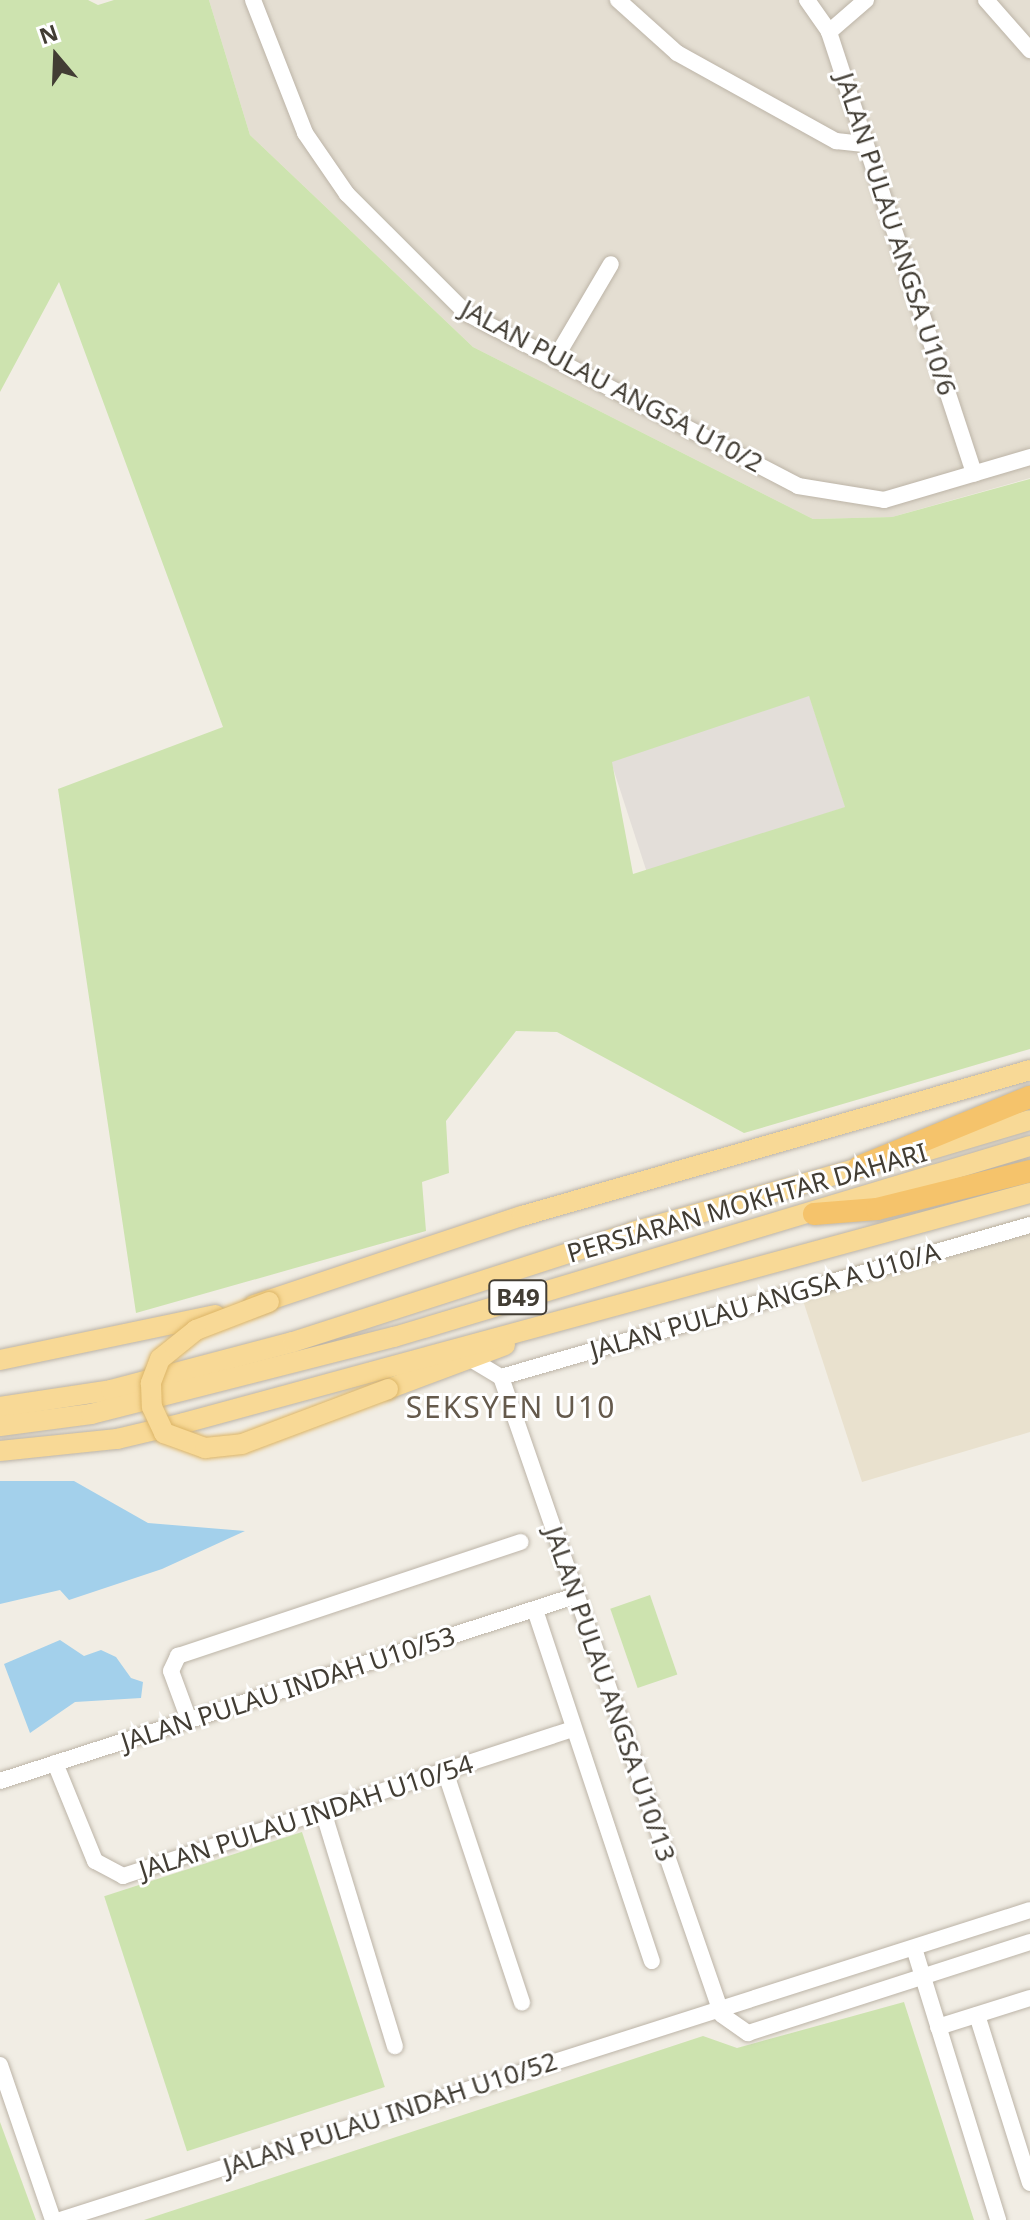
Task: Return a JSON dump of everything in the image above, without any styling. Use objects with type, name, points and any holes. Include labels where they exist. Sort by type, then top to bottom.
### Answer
[{"type":"highway","points":[[859,1167],[1030,1097]]},
{"type":"highway","points":[[814,1214],[877,1209],[1030,1171]]},
{"type":"main road","points":[[615,1307],[469,1358],[242,1444],[205,1448],[164,1433],[152,1407],[151,1383],[160,1359],[196,1330],[522,1216],[1030,1070]]},
{"type":"main road","name":"PERSIARAN MOKHTAR DAHARI","points":[[0,1407],[111,1390],[293,1342],[633,1232],[1030,1120]]},
{"type":"main road","name":"PERSIARAN MOKHTAR DAHARI","points":[[0,1426],[91,1414],[394,1337],[574,1279],[814,1214],[864,1194],[1030,1146]]},
{"type":"main road","name":"B49","points":[[0,1451],[117,1439],[1030,1193]]},
{"type":"main road","points":[[0,1360],[134,1336],[269,1302]]},
{"type":"street","name":"JALAN PULAU ANGSA U10/2","points":[[253,0],[305,133],[347,194],[466,313],[798,486],[884,500],[1030,457]]},
{"type":"street","points":[[618,0],[677,53],[836,141],[864,144]]},
{"type":"street","name":"JALAN PULAU ANGSA U10/6","points":[[807,0],[829,32],[974,474]]},
{"type":"street","points":[[829,32],[866,0]]},
{"type":"street","points":[[986,0],[1030,50]]},
{"type":"street","points":[[555,359],[611,264]]},
{"type":"street","name":"JALAN PULAU ANGSA A U10/A","points":[[501,1377],[1030,1225]]},
{"type":"street","points":[[469,1358],[501,1377]]},
{"type":"street","name":"JALAN PULAU ANGSA U10/13","points":[[501,1377],[719,2008],[736,2029],[748,2033],[922,1976]]},
{"type":"street","points":[[189,1720],[171,1671],[178,1656],[521,1542]]},
{"type":"street","name":"JALAN PULAU INDAH U10/53","points":[[0,1781],[575,1596]]},
{"type":"street","points":[[535,1610],[652,1961]]},
{"type":"street","name":"JALAN PULAU INDAH U10/54","points":[[55,1763],[95,1861],[123,1876],[574,1729]]},
{"type":"street","points":[[445,1771],[522,2003]]},
{"type":"street","points":[[323,1811],[395,2046]]},
{"type":"street","name":"JALAN PULAU INDAH U10/52","points":[[60,2220],[1030,1910]]},
{"type":"street","points":[[922,1976],[1030,1942]]},
{"type":"street","points":[[914,1948],[998,2220]]},
{"type":"street","points":[[938,2027],[1030,1998]]},
{"type":"street","points":[[977,2015],[1030,2183]]},
{"type":"street","points":[[0,2065],[53,2220]]},
{"type":"shaded area","points":[[209,0],[1030,0],[1030,478],[892,517],[813,519],[473,347],[250,135]]},
{"type":"shaded area","points":[[809,695],[845,807],[647,872],[610,760]]},
{"type":"shaded area","points":[[1030,1215],[1030,1432],[862,1482],[797,1282]]},
{"type":"green space","points":[[0,0],[88,0],[98,5],[114,0],[209,0],[250,135],[473,347],[813,519],[892,517],[1030,479],[1030,1049],[744,1133],[557,1032],[516,1031],[446,1121],[449,1173],[422,1182],[426,1231],[136,1313],[58,789],[223,727],[59,282],[0,392]],"holes":[[[809,696],[845,807],[633,874],[612,762]]]},
{"type":"green space","points":[[650,1595],[677,1674],[638,1688],[610,1609]]},
{"type":"green space","points":[[302,1832],[385,2087],[187,2151],[104,1896]]},
{"type":"green space","points":[[904,2002],[974,2220],[144,2220],[703,2036],[737,2048]]},
{"type":"green space","points":[[0,2122],[36,2220],[0,2220]]},
{"type":"water","points":[[0,1481],[74,1481],[148,1523],[245,1531],[162,1569],[69,1600],[60,1590],[0,1604]]},
{"type":"water","points":[[60,1640],[84,1656],[101,1650],[116,1657],[131,1678],[143,1682],[141,1698],[75,1702],[30,1733],[4,1664]]},
{"type":"district","name":"SEKSYEN U10","points":[[511,1407]]}]
